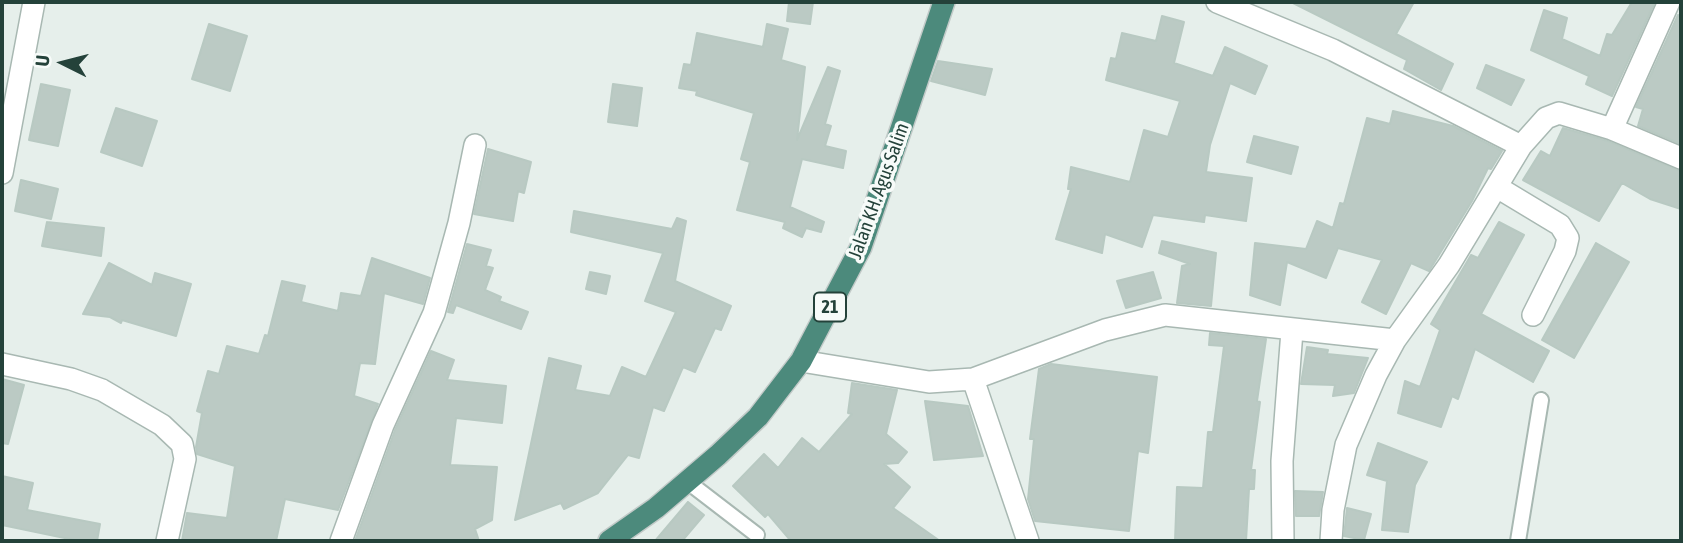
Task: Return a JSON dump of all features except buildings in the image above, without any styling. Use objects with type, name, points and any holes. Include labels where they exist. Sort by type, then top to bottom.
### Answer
[{"type":"highway","name":"Jalan KH. Agus Salim","points":[[609,541],[688,482],[758,417],[801,361],[861,247],[944,2]]},
{"type":"street","points":[[2,173],[34,2]]},
{"type":"street","points":[[1217,2],[1333,50],[1521,146]]},
{"type":"street","points":[[1612,129],[1669,2]]},
{"type":"street","points":[[1331,541],[1332,510],[1346,445],[1376,375],[1395,340],[1427,298],[1521,146],[1553,113],[1571,115],[1612,129],[1681,158]]},
{"type":"street","points":[[341,541],[383,425],[434,313],[459,223],[475,145]]},
{"type":"street","points":[[1497,187],[1559,225],[1567,238],[1564,251],[1533,316]]},
{"type":"street","points":[[801,361],[929,382],[973,379],[1105,330],[1165,315],[1395,340]]},
{"type":"street","points":[[1283,541],[1282,461],[1293,331]]},
{"type":"street","points":[[2,364],[71,379],[102,390],[162,425],[182,443],[186,454],[167,541]]},
{"type":"street","points":[[973,379],[1028,541]]},
{"type":"lane","points":[[1518,541],[1541,400]]},
{"type":"lane","points":[[688,482],[757,535]]}]
